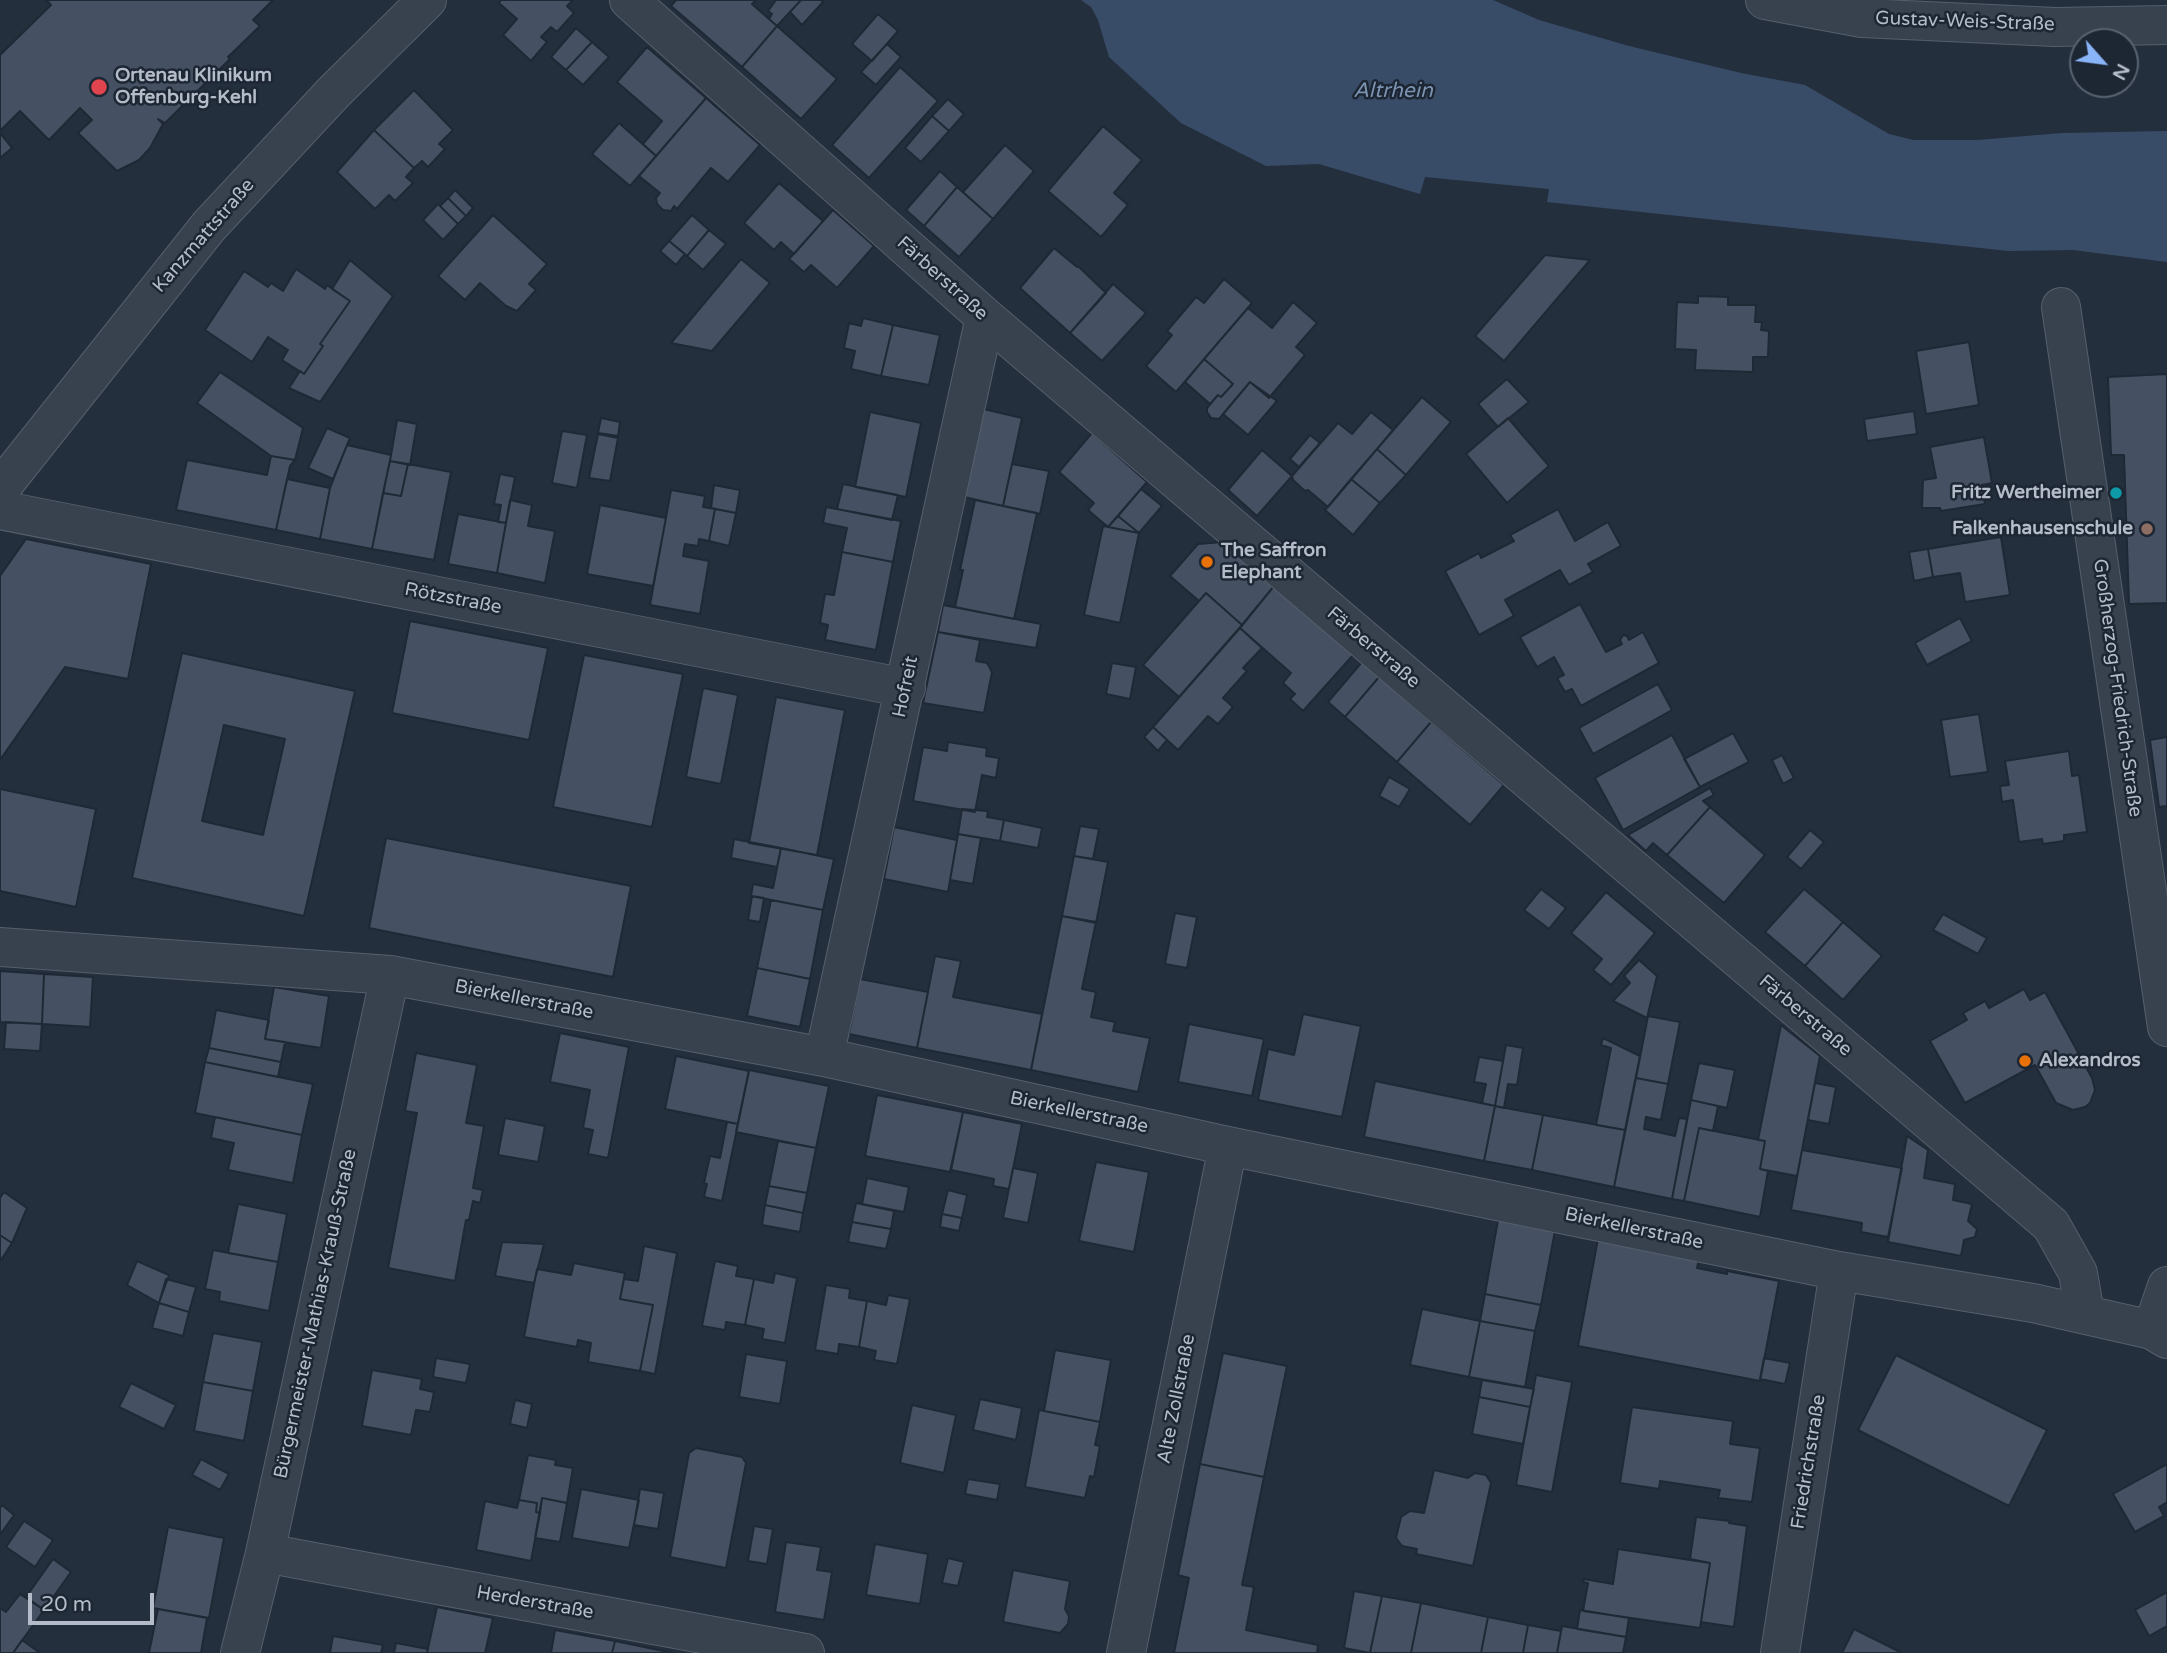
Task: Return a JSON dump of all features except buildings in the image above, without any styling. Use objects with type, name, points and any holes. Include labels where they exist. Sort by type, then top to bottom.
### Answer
[{"type":"street","name":"Kanzmattstraße","points":[[0,489],[209,226],[334,92],[428,0]]},
{"type":"street","name":"Färberstraße","points":[[629,0],[985,317],[2050,1225],[2078,1273],[2085,1314]]},
{"type":"street","name":"Gustav-Weis-Straße","points":[[1765,0],[1862,18],[2057,13],[2167,25]]},
{"type":"street","name":"Großherzog-Friedrich-Straße","points":[[2062,307],[2167,1027]]},
{"type":"street","name":"Hofreit","points":[[824,1057],[985,317]]},
{"type":"street","name":"Rötzstraße","points":[[0,510],[906,688]]},
{"type":"street","name":"Bierkellerstraße","points":[[0,947],[390,975],[824,1057],[1228,1146],[1839,1271],[2033,1303],[2159,1334]]},
{"type":"street","name":"Bürgermeister-Mathias-Krauß-Straße","points":[[240,1653],[265,1553],[390,975]]},
{"type":"street","name":"Alte Zollstraße","points":[[1126,1653],[1228,1146]]},
{"type":"street","name":"Friedrichstraße","points":[[1780,1653],[1839,1271]]},
{"type":"street","points":[[2159,1334],[2167,1286]]},
{"type":"street","name":"Herderstraße","points":[[265,1553],[805,1653]]},
{"type":"water","name":"Altrhein","points":[[1081,0],[1493,0],[1539,20],[1629,46],[1741,73],[1805,85],[1889,134],[1913,140],[1977,140],[2062,133],[2167,131],[2167,262],[2073,250],[2009,251],[1547,202],[1549,189],[1425,177],[1420,194],[1319,164],[1266,166],[1181,123],[1109,57],[1098,20],[1091,7]]},
{"type":"place","name":"Ortenau Klinikum Offenburg-Kehl","points":[[99,87]]},
{"type":"place","name":"Fritz Wertheimer","points":[[2116,493]]},
{"type":"place","name":"Falkenhausenschule","points":[[2147,529]]},
{"type":"place","name":"The Saffron Elephant","points":[[1207,562]]},
{"type":"place","name":"Alexandros","points":[[2025,1061]]}]
